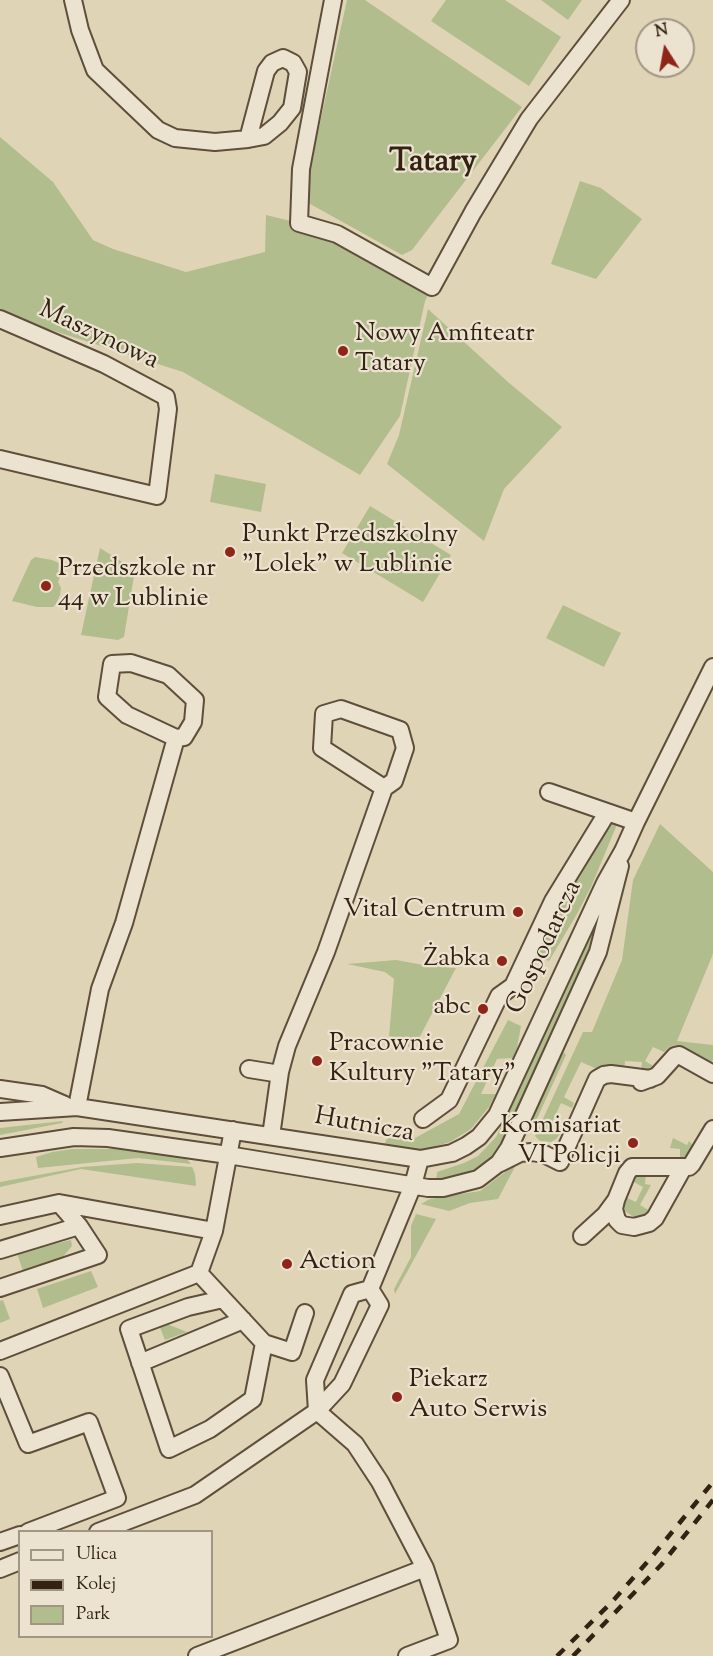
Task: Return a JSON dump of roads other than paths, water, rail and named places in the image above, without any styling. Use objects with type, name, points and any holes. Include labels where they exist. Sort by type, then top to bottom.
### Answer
[{"type":"street","points":[[73,0],[80,30],[95,70],[158,130],[176,138],[215,142],[248,139]]},
{"type":"street","points":[[333,0],[301,169],[299,223],[337,234],[432,287],[473,212],[529,119],[621,0]]},
{"type":"street","name":"Maszynowa","points":[[0,319],[104,364],[166,397],[168,409],[157,496],[0,459]]},
{"type":"street","points":[[131,663],[168,675],[195,700],[193,722],[184,737],[176,738],[127,715],[107,697],[112,664],[131,663]]},
{"type":"street","name":"Gospodarcza","points":[[413,1185],[443,1188],[478,1179],[499,1163],[509,1148],[598,952],[624,851],[636,822],[713,667]]},
{"type":"street","points":[[271,1136],[280,1072],[287,1046],[326,952],[384,788],[394,781],[405,748],[400,730],[341,709],[324,714],[322,748],[384,788]]},
{"type":"street","points":[[0,1089],[42,1095],[73,1107],[100,989],[124,923],[176,738]]},
{"type":"street","points":[[549,792],[636,822]]},
{"type":"street","points":[[423,1119],[449,1100],[499,996],[513,986],[553,901],[607,813]]},
{"type":"street","name":"Gospodarcza","points":[[420,1159],[444,1155],[466,1146],[479,1137],[497,1114],[604,883],[624,851]]},
{"type":"street","points":[[521,1122],[531,1139],[544,1154],[560,1162],[595,1084],[621,1085],[650,1079],[663,1071],[675,1056],[679,1055],[713,1074]]},
{"type":"street","points":[[249,1070],[274,1073]]},
{"type":"street","name":"Hutnicza","points":[[0,1112],[73,1107],[420,1159],[413,1185],[127,1140],[74,1137],[0,1148]]},
{"type":"street","points":[[582,1236],[605,1215],[616,1200],[627,1173],[632,1167],[683,1168],[692,1164],[713,1129]]},
{"type":"street","points":[[0,1351],[199,1273],[214,1231],[233,1130]]},
{"type":"street","points":[[499,1163],[520,1153],[544,1154]]},
{"type":"street","points":[[616,1200],[615,1215],[622,1225],[634,1227],[649,1223],[658,1213],[683,1168]]},
{"type":"street","points":[[370,1289],[413,1185]]},
{"type":"street","points":[[0,1215],[59,1203],[214,1231]]},
{"type":"street","points":[[0,1288],[98,1255],[79,1226],[59,1203]]},
{"type":"street","points":[[0,1250],[79,1226]]},
{"type":"street","points":[[199,1273],[264,1343],[292,1352],[305,1313]]},
{"type":"street","points":[[103,1530],[195,1495],[317,1412],[342,1384],[380,1305],[370,1289]]},
{"type":"street","points":[[370,1289],[352,1294],[315,1380],[317,1412],[355,1444],[380,1482],[425,1568],[448,1640],[407,1656]]},
{"type":"street","points":[[223,1299],[188,1307],[129,1329],[169,1449],[210,1429],[253,1399],[264,1343]]},
{"type":"street","points":[[140,1363],[243,1320]]},
{"type":"street","points":[[0,1376],[28,1444],[89,1422],[117,1498],[33,1530]]},
{"type":"street","points":[[0,1542],[18,1536]]},
{"type":"street","points":[[0,1569],[18,1562]]},
{"type":"street","points":[[197,1656],[425,1568]]},
{"type":"railway","points":[[557,1656],[611,1603],[713,1482]]},
{"type":"railway","points":[[573,1656],[661,1565],[713,1500]]},
{"type":"place","name":"Nowy Amfiteatr Tatary","points":[[343,351]]},
{"type":"place","name":"Punkt Przedszkolny \"Lolek\" w Lublinie","points":[[230,552]]},
{"type":"place","name":"Przedszkole nr 44 w Lublinie","points":[[46,586]]},
{"type":"place","name":"Vital Centrum","points":[[518,912]]},
{"type":"place","name":"Żabka","points":[[502,961]]},
{"type":"place","name":"abc","points":[[483,1009]]},
{"type":"place","name":"Pracownie Kultury \"Tatary\"","points":[[317,1061]]},
{"type":"place","name":"Komisariat VI Policji","points":[[633,1143]]},
{"type":"place","name":"Action","points":[[287,1264]]},
{"type":"place","name":"Piekarz Auto Serwis","points":[[397,1397]]},
{"type":"district","name":"Tatary","points":[[433,165]]}]
